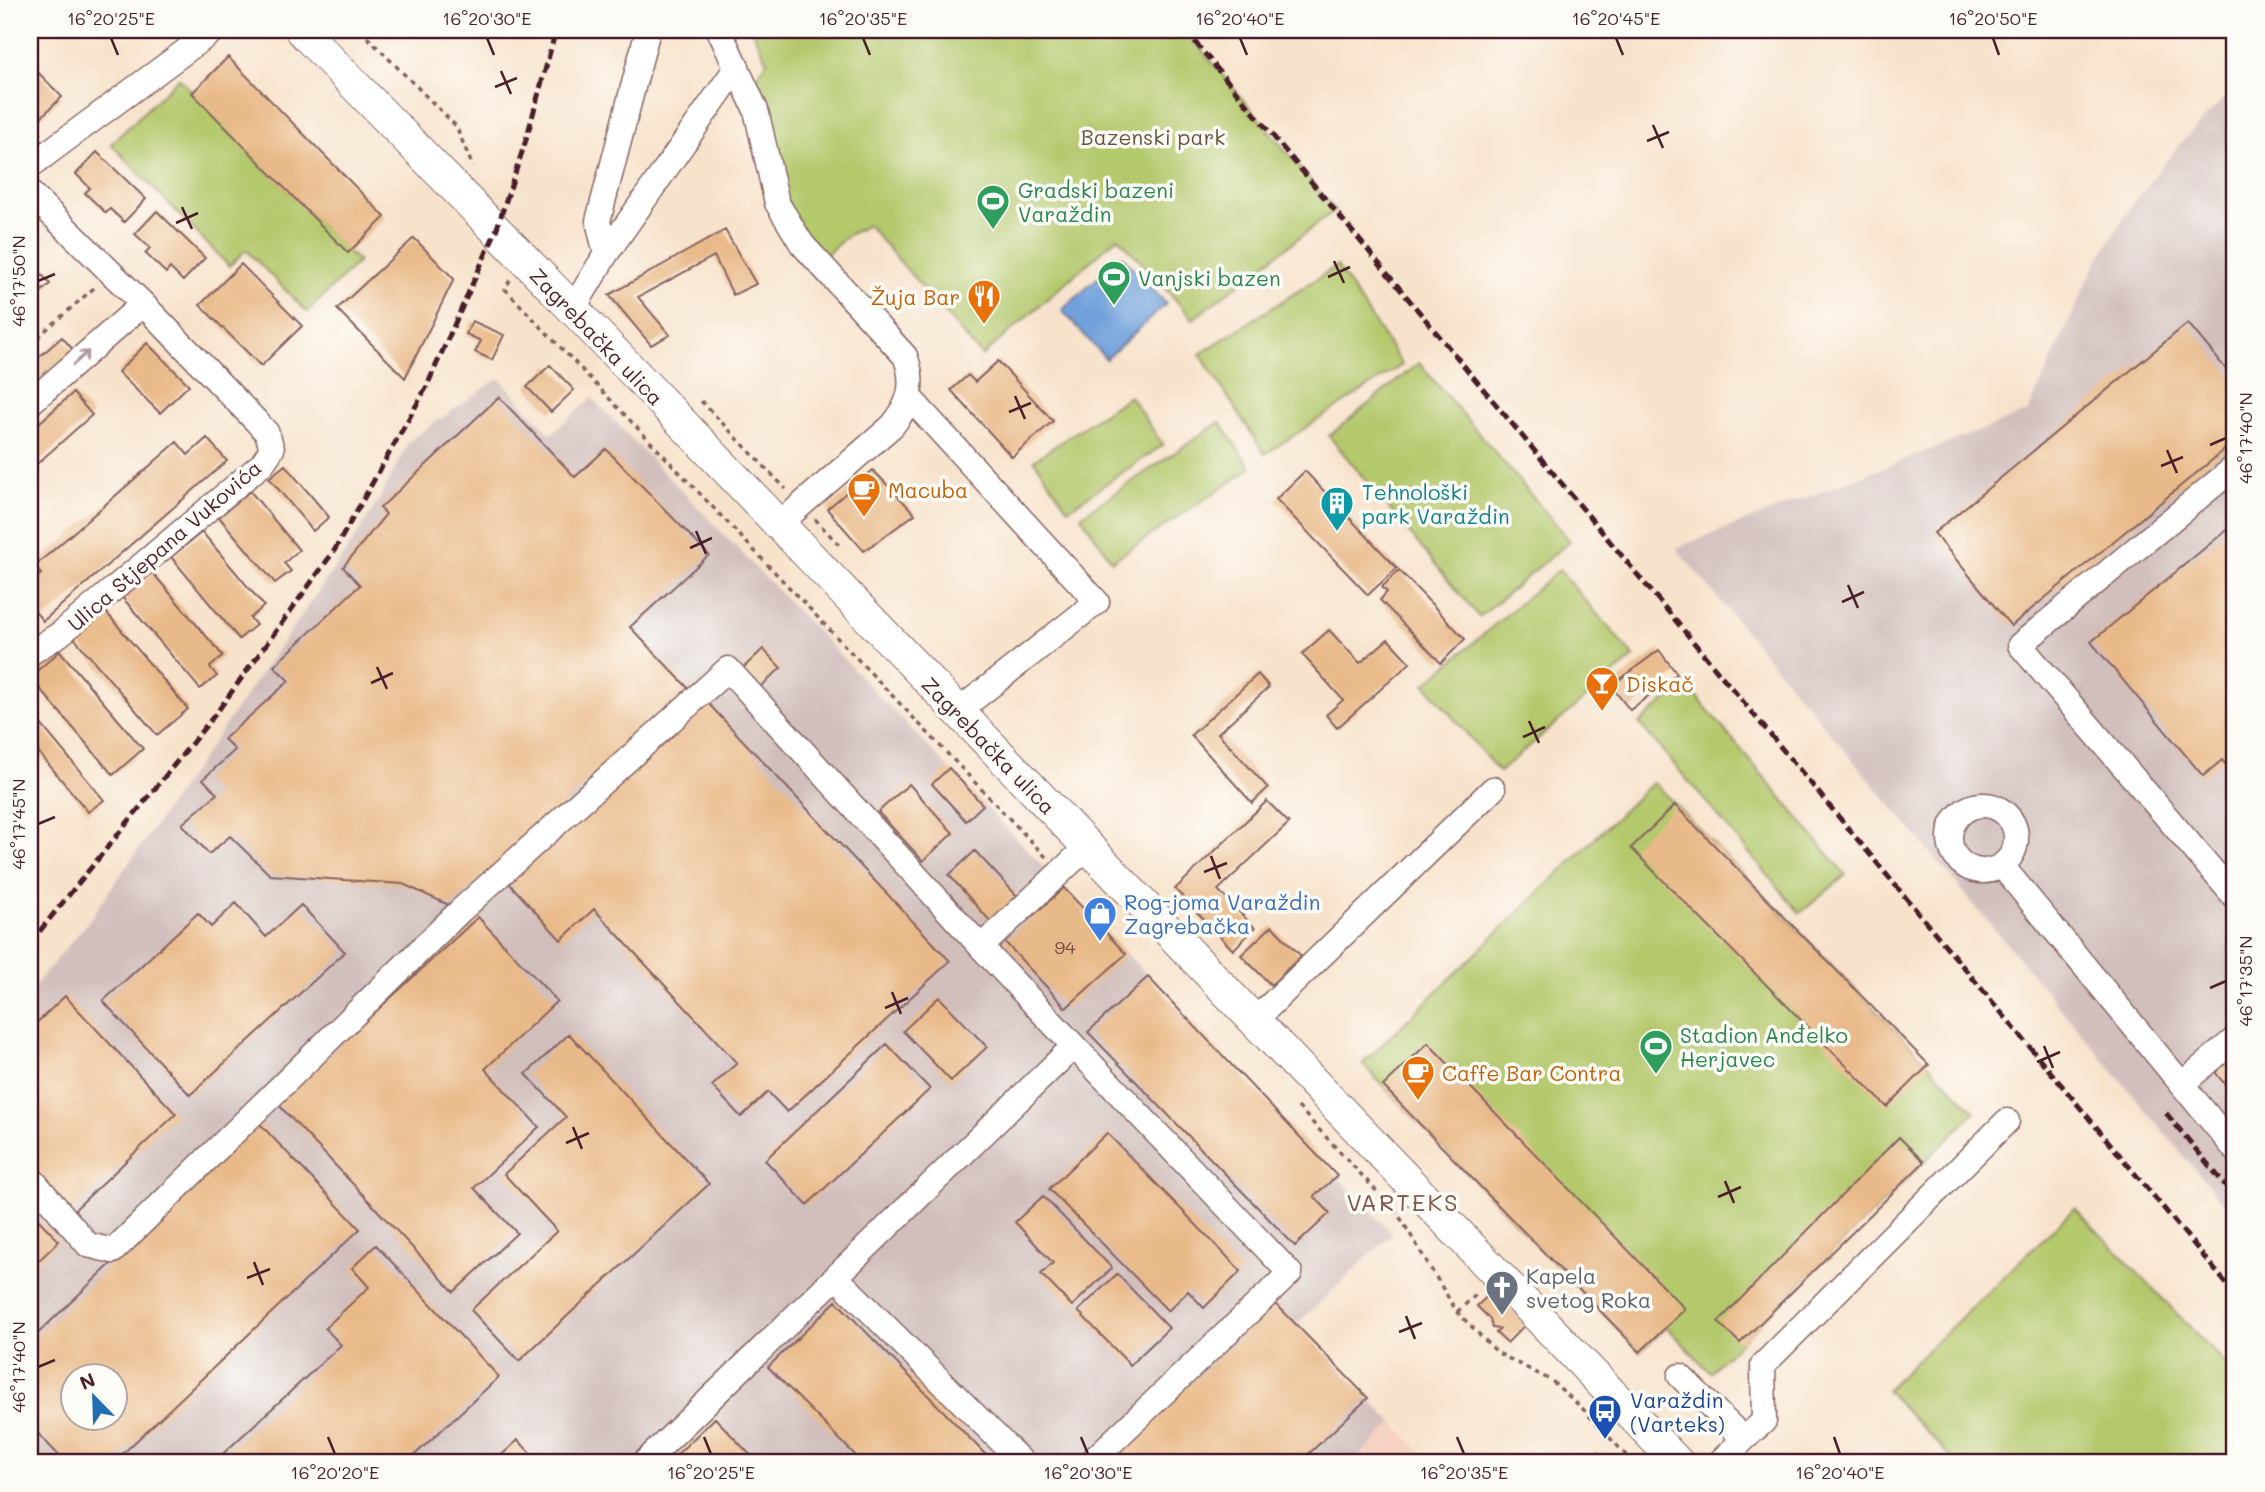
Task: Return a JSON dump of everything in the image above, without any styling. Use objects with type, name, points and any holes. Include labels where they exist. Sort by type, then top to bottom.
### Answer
[{"type":"main road","name":"Zagrebačka ulica","points":[[301,30],[573,309],[1677,1462]]},
{"type":"street","points":[[30,166],[214,30]]},
{"type":"street","points":[[606,254],[598,221],[648,30]]},
{"type":"street","points":[[719,30],[756,110],[777,203],[802,244],[905,356],[910,369],[909,398],[903,414],[778,525]]},
{"type":"street","points":[[573,309],[606,254],[737,67]]},
{"type":"street","name":"Ulica Stjepana Vukovića","points":[[30,193],[143,304],[267,433],[272,449],[262,464],[60,634],[30,653]]},
{"type":"street","points":[[30,403],[143,304]]},
{"type":"street","points":[[909,398],[1097,602],[957,712]]},
{"type":"street","points":[[2235,467],[2020,645],[2235,897]]},
{"type":"street","points":[[30,1177],[88,1245],[113,1251],[460,912],[728,668],[981,947],[1290,1273],[1091,1462]]},
{"type":"street","points":[[1254,1021],[1493,789]]},
{"type":"street","points":[[981,947],[1087,847]]},
{"type":"street","points":[[2002,866],[2235,1149]]},
{"type":"street","points":[[2182,1084],[2235,1039]]},
{"type":"street","points":[[645,1462],[1074,1046]]},
{"type":"street","points":[[1720,1462],[1764,1421],[1763,1365],[2007,1121]]},
{"type":"street","points":[[836,1277],[1021,1462]]},
{"type":"street","points":[[1680,1376],[1744,1439]]},
{"type":"path","points":[[360,30],[456,126],[476,176]]},
{"type":"path","points":[[30,344],[111,273]]},
{"type":"path","points":[[514,273],[505,289],[1061,872]]},
{"type":"path","points":[[1404,1224],[1457,1312],[1498,1353],[1552,1381],[1582,1408],[1626,1455],[1640,1462]]},
{"type":"shaded area","points":[[2235,86],[2235,1217],[1676,548],[2028,412],[2093,269],[2131,206],[2177,147]]},
{"type":"shaded area","name":"VARTEKS","points":[[499,378],[551,434],[592,398],[1064,888],[1392,1234],[1297,1324],[1393,1423],[1353,1462],[30,1462],[30,991],[87,923],[350,546],[380,498],[409,441]]},
{"type":"shaded area","points":[[1393,1423],[1431,1462],[1353,1462]]},
{"type":"green space","name":"Bazenski park","points":[[752,30],[1185,30],[1335,210],[1193,319],[1118,237],[982,356],[868,225],[848,235],[818,262],[802,244],[747,90],[767,62]]},
{"type":"green space","points":[[179,78],[358,262],[307,312],[246,250],[229,266],[111,144]]},
{"type":"green space","points":[[1337,266],[1402,365],[1265,454],[1200,354]]},
{"type":"green space","points":[[1419,363],[1570,541],[1479,617],[1329,436]]},
{"type":"green space","points":[[1130,396],[1163,445],[1068,509],[1034,460]]},
{"type":"green space","points":[[1220,422],[1251,468],[1112,561],[1081,516]]},
{"type":"green space","points":[[1559,570],[1634,657],[1499,772],[1425,684]]},
{"type":"green space","points":[[1686,684],[1846,875],[1800,913],[1639,723]]},
{"type":"green space","name":"Stadion Anđelko Herjavec","points":[[1653,782],[1975,1112],[1710,1372],[1667,1327],[1640,1352],[1362,1064]]},
{"type":"green space","points":[[2075,1208],[2235,1374],[2235,1462],[1956,1462],[1886,1390]]},
{"type":"water","name":"Vanjski bazen","points":[[1122,256],[1166,304],[1106,359],[1062,310]]},
{"type":"building","points":[[228,57],[385,217],[348,253],[192,93]]},
{"type":"building","points":[[30,64],[62,97],[30,128]]},
{"type":"building","points":[[97,152],[146,199],[124,222],[110,209],[106,213],[85,193],[90,188],[76,174]]},
{"type":"building","points":[[157,211],[205,258],[183,281],[170,268],[166,273],[145,253],[150,248],[135,234]]},
{"type":"building","points":[[725,230],[756,284],[733,295],[714,256],[638,297],[670,335],[651,345],[609,295]]},
{"type":"building","points":[[414,238],[454,279],[405,378],[337,309]]},
{"type":"building","points":[[30,261],[50,284],[30,302]]},
{"type":"building","points":[[241,264],[302,326],[261,366],[200,305]]},
{"type":"building","points":[[472,321],[504,335],[492,360],[475,352],[481,341],[466,334]]},
{"type":"building","points":[[2188,323],[2235,380],[2235,441],[2011,626],[1934,533]]},
{"type":"building","points":[[62,337],[74,351],[30,389],[30,365]]},
{"type":"building","points":[[147,343],[189,385],[160,413],[118,372]]},
{"type":"building","points":[[998,361],[1053,421],[1012,457],[951,390],[968,375],[975,382]]},
{"type":"building","points":[[550,365],[574,390],[551,412],[527,387]]},
{"type":"building","points":[[73,393],[92,415],[30,470],[30,431]]},
{"type":"building","points":[[499,397],[575,477],[606,449],[709,555],[630,627],[690,690],[451,906],[403,884],[270,875],[230,836],[209,854],[182,824],[217,794],[203,779],[235,750],[224,739],[289,681],[274,666],[360,585],[343,567],[386,514],[380,508]]},
{"type":"building","points":[[207,438],[227,461],[43,621],[30,606],[30,584],[41,574],[35,566],[177,442],[188,455]]},
{"type":"building","points":[[285,465],[329,517],[313,531],[269,478]]},
{"type":"building","points":[[873,470],[915,514],[864,551],[827,509]]},
{"type":"building","name":"Tehnološki park Varaždin","points":[[1305,471],[1397,568],[1368,595],[1276,499]]},
{"type":"building","points":[[250,491],[299,550],[284,563],[291,571],[275,583],[219,517]]},
{"type":"building","points":[[2235,523],[2235,776],[2222,760],[2203,776],[2091,642]]},
{"type":"building","points":[[202,532],[264,606],[250,618],[256,625],[239,639],[171,557]]},
{"type":"building","points":[[1399,570],[1465,639],[1441,663],[1380,600],[1387,592],[1382,587]]},
{"type":"building","points":[[152,572],[223,656],[210,667],[217,676],[200,689],[122,597]]},
{"type":"building","points":[[106,612],[188,709],[157,735],[74,638]]},
{"type":"building","points":[[1329,630],[1360,663],[1388,639],[1410,663],[1337,728],[1326,715],[1343,700],[1302,654]]},
{"type":"building","points":[[763,649],[781,668],[759,688],[742,669]]},
{"type":"building","points":[[1659,650],[1677,674],[1630,710],[1611,686]]},
{"type":"building","points":[[60,651],[143,749],[113,775],[30,677]]},
{"type":"building","points":[[1258,674],[1269,687],[1218,733],[1268,788],[1252,803],[1191,735]]},
{"type":"building","points":[[705,700],[950,961],[787,1112],[768,1092],[741,1117],[712,1086],[737,1063],[594,909],[561,940],[509,883]]},
{"type":"building","points":[[30,711],[104,800],[88,812],[30,742]]},
{"type":"building","points":[[949,768],[983,805],[966,821],[932,784]]},
{"type":"building","points":[[909,784],[953,833],[923,861],[878,812]]},
{"type":"building","points":[[1267,801],[1289,823],[1218,890],[1255,928],[1233,950],[1175,889]]},
{"type":"building","points":[[1675,805],[1929,1065],[1887,1107],[1631,848]]},
{"type":"building","points":[[975,851],[1018,897],[991,922],[949,875]]},
{"type":"building","points":[[1064,888],[1126,954],[1066,1008],[1004,941]]},
{"type":"building","points":[[236,903],[266,937],[301,905],[345,952],[190,1095],[103,1001],[198,913],[211,927]]},
{"type":"building","points":[[478,917],[557,1001],[485,1069],[539,1127],[474,1188],[517,1233],[454,1292],[277,1103]]},
{"type":"building","points":[[1272,926],[1301,956],[1271,985],[1241,955]]},
{"type":"building","points":[[1148,977],[1337,1176],[1314,1196],[1330,1213],[1295,1246],[1088,1032]]},
{"type":"building","points":[[65,996],[176,1114],[70,1214],[30,1170],[30,1029]]},
{"type":"building","points":[[939,997],[987,1047],[951,1081],[903,1031]]},
{"type":"building","points":[[569,1034],[709,1184],[519,1361],[471,1310],[557,1231],[504,1174],[566,1117],[526,1074]]},
{"type":"building","points":[[1428,1043],[1685,1309],[1640,1352],[1383,1086]]},
{"type":"building","points":[[887,1044],[930,1089],[807,1205],[765,1160]]},
{"type":"building","points":[[2235,1053],[2235,1097],[2214,1071]]},
{"type":"building","points":[[259,1123],[360,1229],[114,1462],[65,1462],[30,1425],[30,1341]]},
{"type":"building","points":[[1107,1133],[1241,1271],[1204,1308],[1188,1291],[1168,1311],[1049,1189]]},
{"type":"building","points":[[1899,1137],[1924,1162],[1740,1343],[1718,1322]]},
{"type":"building","points":[[1043,1196],[1112,1268],[1072,1306],[1041,1274],[1053,1263],[1015,1222]]},
{"type":"building","points":[[30,1211],[59,1241],[30,1269]]},
{"type":"building","points":[[376,1245],[499,1377],[407,1462],[214,1462],[341,1345],[325,1328],[369,1287],[352,1268]]},
{"type":"building","points":[[1117,1274],[1169,1328],[1130,1365],[1078,1311]]},
{"type":"building","name":"Kapela svetog Roka","points":[[1492,1292],[1504,1305],[1508,1304],[1525,1325],[1507,1343],[1496,1333],[1500,1329],[1492,1328],[1490,1319],[1477,1306]]},
{"type":"building","points":[[836,1301],[986,1455],[978,1462],[862,1462],[768,1367]]},
{"type":"building","points":[[1275,1303],[1368,1398],[1300,1462],[1108,1462]]},
{"type":"building","points":[[715,1418],[757,1462],[669,1462]]},
{"type":"building","points":[[518,1440],[539,1462],[494,1462]]},
{"type":"building","points":[[1598,1452],[1608,1462],[1587,1462]]},
{"type":"railway","points":[[30,943],[217,712],[334,551],[426,388],[496,231],[526,140],[556,30]]},
{"type":"railway","points":[[1185,30],[2235,1294]]},
{"type":"railway","points":[[2166,1113],[2235,1197]]},
{"type":"place","name":"Gradski bazeni Varaždin","points":[[993,231]]},
{"type":"place","name":"Vanjski bazen","points":[[1114,307]]},
{"type":"place","name":"Žuja Bar","points":[[984,326]]},
{"type":"place","name":"Macuba","points":[[864,519]]},
{"type":"place","name":"Tehnološki park Varaždin","points":[[1337,533]]},
{"type":"place","name":"Diskač","points":[[1602,713]]},
{"type":"place","name":"Rog-joma Varaždin Zagrebačka","points":[[1100,943]]},
{"type":"place","name":"Stadion Anđelko Herjavec","points":[[1656,1076]]},
{"type":"place","name":"Caffe Bar Contra","points":[[1418,1102]]},
{"type":"place","name":"Kapela svetog Roka","points":[[1502,1317]]},
{"type":"place","name":"Varaždin (Varteks)","points":[[1605,1441]]},
{"type":"district","name":"VARTEKS","points":[[1403,1201]]}]
